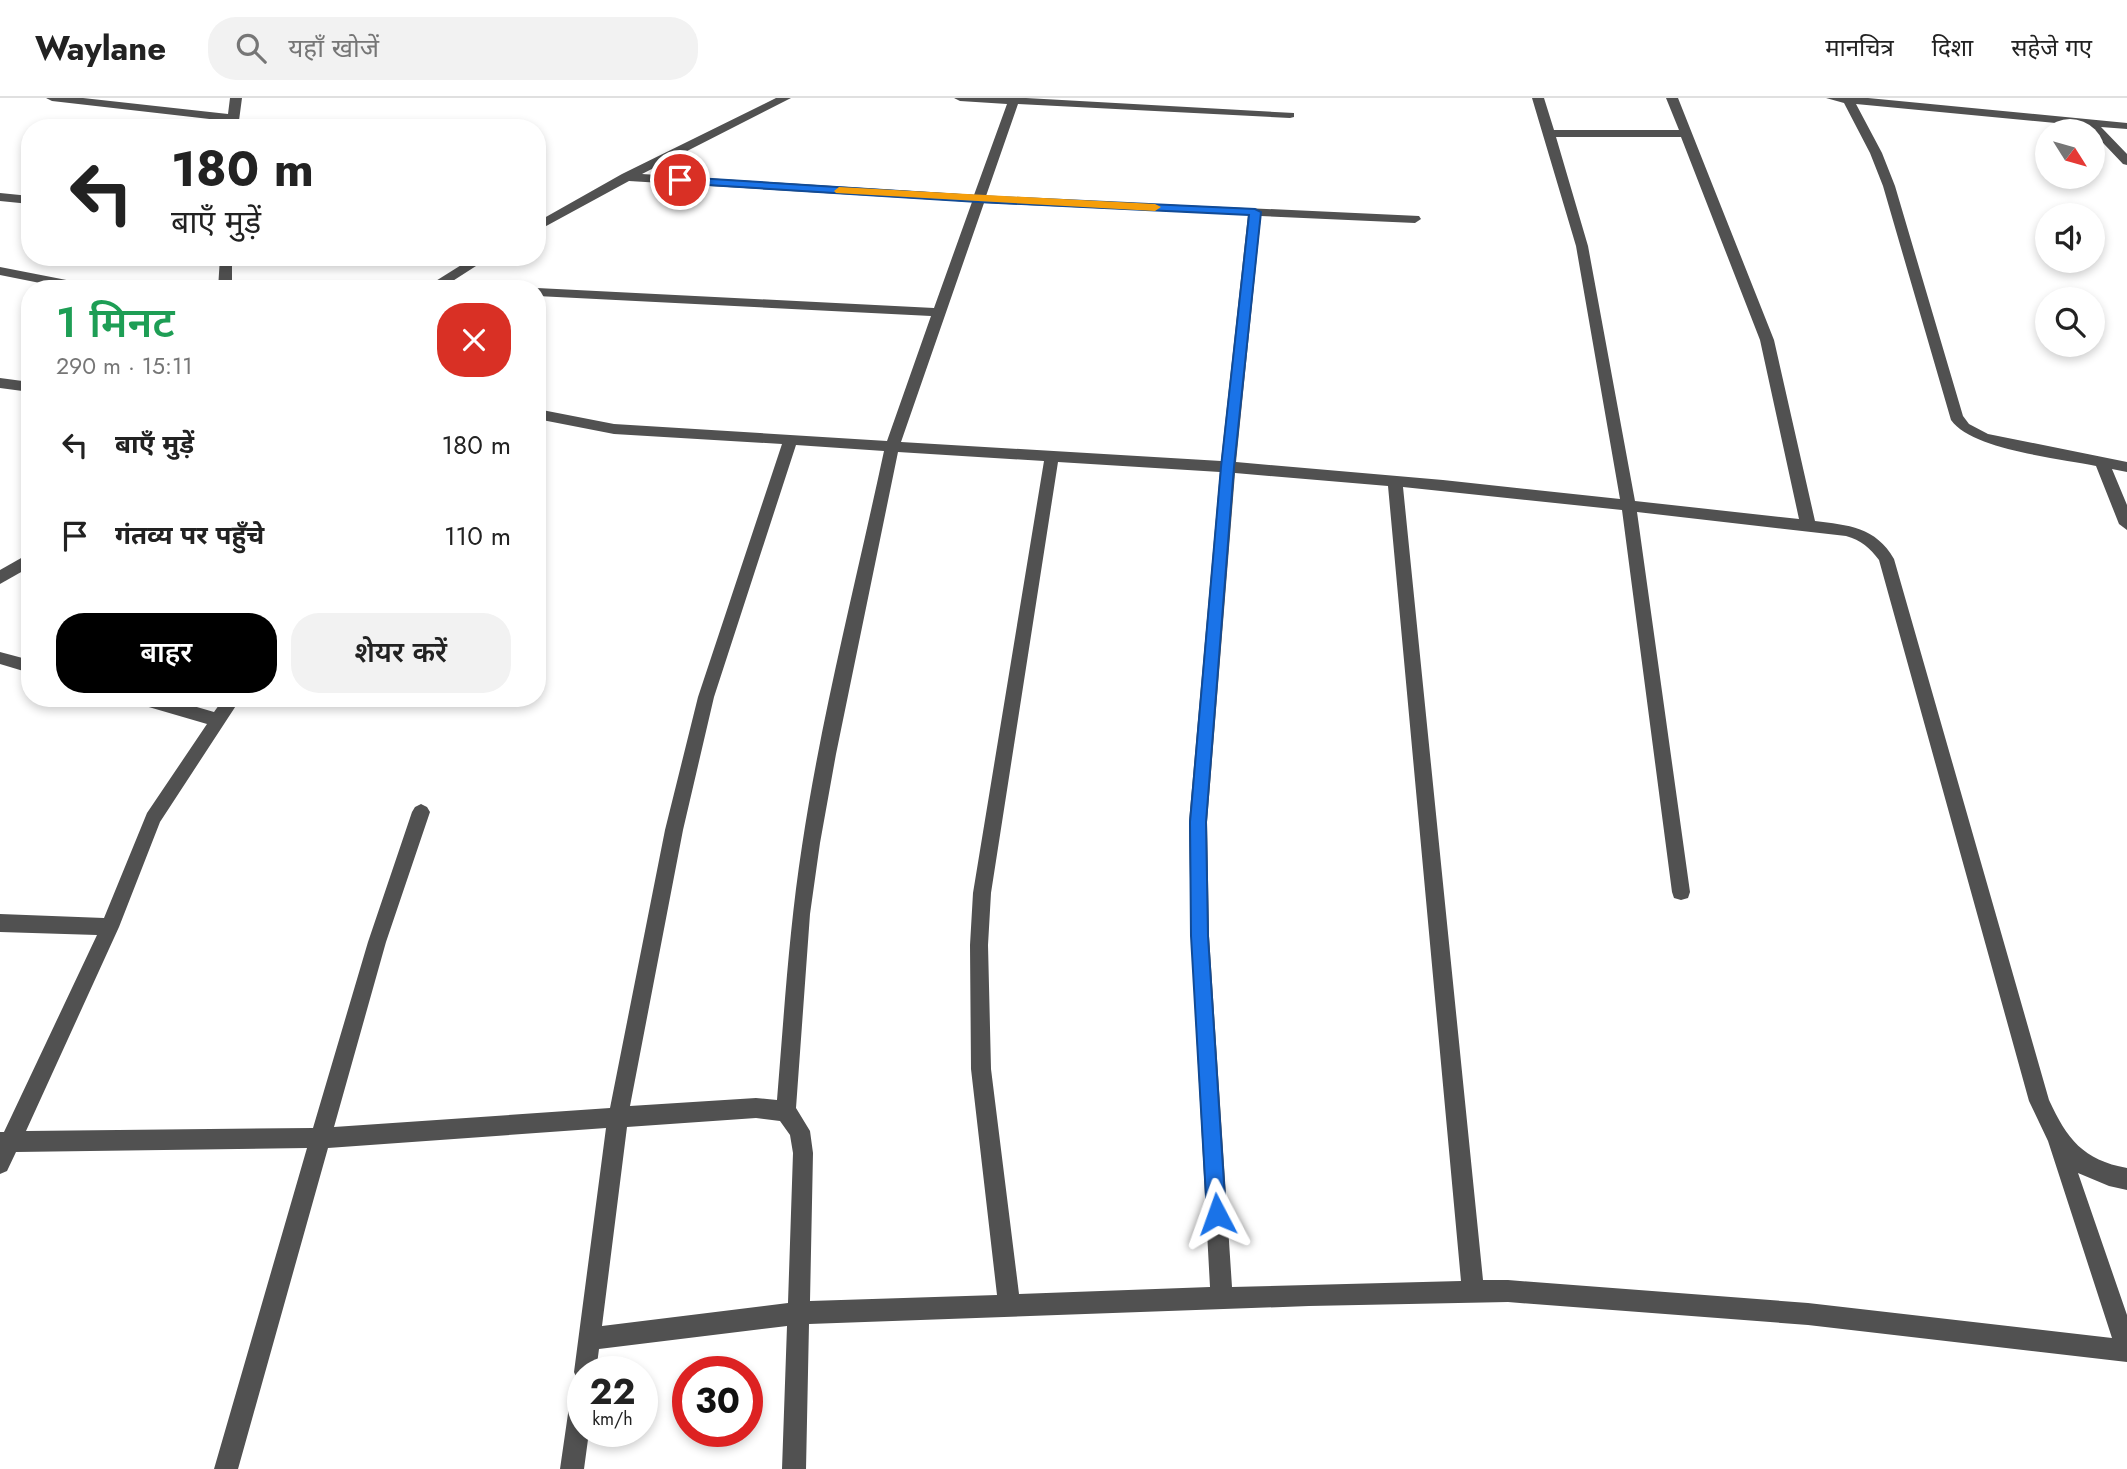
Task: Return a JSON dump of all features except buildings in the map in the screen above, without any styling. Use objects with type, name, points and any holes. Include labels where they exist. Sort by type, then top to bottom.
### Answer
[{"type":"street","points":[[52,98],[204,119]]},
{"type":"street","points":[[233,119],[236,98]]},
{"type":"street","points":[[546,222],[626,177],[785,98]]},
{"type":"street","points":[[960,98],[1290,115]]},
{"type":"street","points":[[1216,111],[1218,98]]},
{"type":"street","points":[[1538,98],[1582,243],[1627,505],[1681,892]]},
{"type":"street","points":[[1672,98],[1767,341],[1784,408],[1808,526]]},
{"type":"street","points":[[1832,98],[2058,119]]},
{"type":"street","points":[[1847,99],[1876,153],[1889,186],[1956,417],[1964,428],[1984,438],[2127,467]]},
{"type":"street","points":[[793,1469],[803,1153],[800,1131],[786,1111],[801,914],[811,843],[892,447],[1014,100]]},
{"type":"street","points":[[2105,123],[2127,125]]},
{"type":"street","points":[[1550,134],[1686,133]]},
{"type":"street","points":[[2105,138],[2127,161]]},
{"type":"street","points":[[626,177],[978,199],[1415,219]]},
{"type":"street","points":[[0,197],[21,199]]},
{"type":"street","points":[[1222,1298],[1200,936],[1198,822],[1228,467],[1255,212]]},
{"type":"street","points":[[546,217],[553,218]]},
{"type":"street","points":[[445,280],[469,266]]},
{"type":"street","points":[[0,271],[46,280]]},
{"type":"street","points":[[546,292],[939,312]]},
{"type":"street","points":[[0,383],[21,386]]},
{"type":"street","points":[[546,416],[614,429],[1228,467],[1395,481],[1627,505],[1865,535],[1878,545],[1886,559],[2039,1101],[2054,1136],[2127,1350],[1808,1314],[1508,1291],[798,1313],[589,1339]]},
{"type":"street","points":[[586,1356],[618,1118],[689,763],[710,684],[790,440]]},
{"type":"street","points":[[1009,1305],[981,1069],[979,946],[982,894],[1052,456]]},
{"type":"street","points":[[2102,462],[2127,524]]},
{"type":"street","points":[[1395,481],[1473,1292]]},
{"type":"street","points":[[0,578],[21,565]]},
{"type":"street","points":[[0,658],[21,664]]},
{"type":"street","points":[[172,707],[218,720]]},
{"type":"street","points":[[0,1164],[5,1142],[110,927],[153,818],[227,707]]},
{"type":"street","points":[[226,1469],[377,942],[421,812]]},
{"type":"street","points":[[0,923],[110,927]]},
{"type":"street","points":[[5,1142],[320,1138],[756,1108],[786,1111]]},
{"type":"street","points":[[2054,1136],[2075,1158],[2104,1176],[2127,1179]]},
{"type":"street","points":[[572,1469],[575,1447]]},
{"type":"slow traffic","points":[[839,191],[1155,207]]},
{"type":"route","points":[[680,180],[978,199],[1255,212],[1228,467],[1198,822],[1200,936],[1217,1214]]}]
